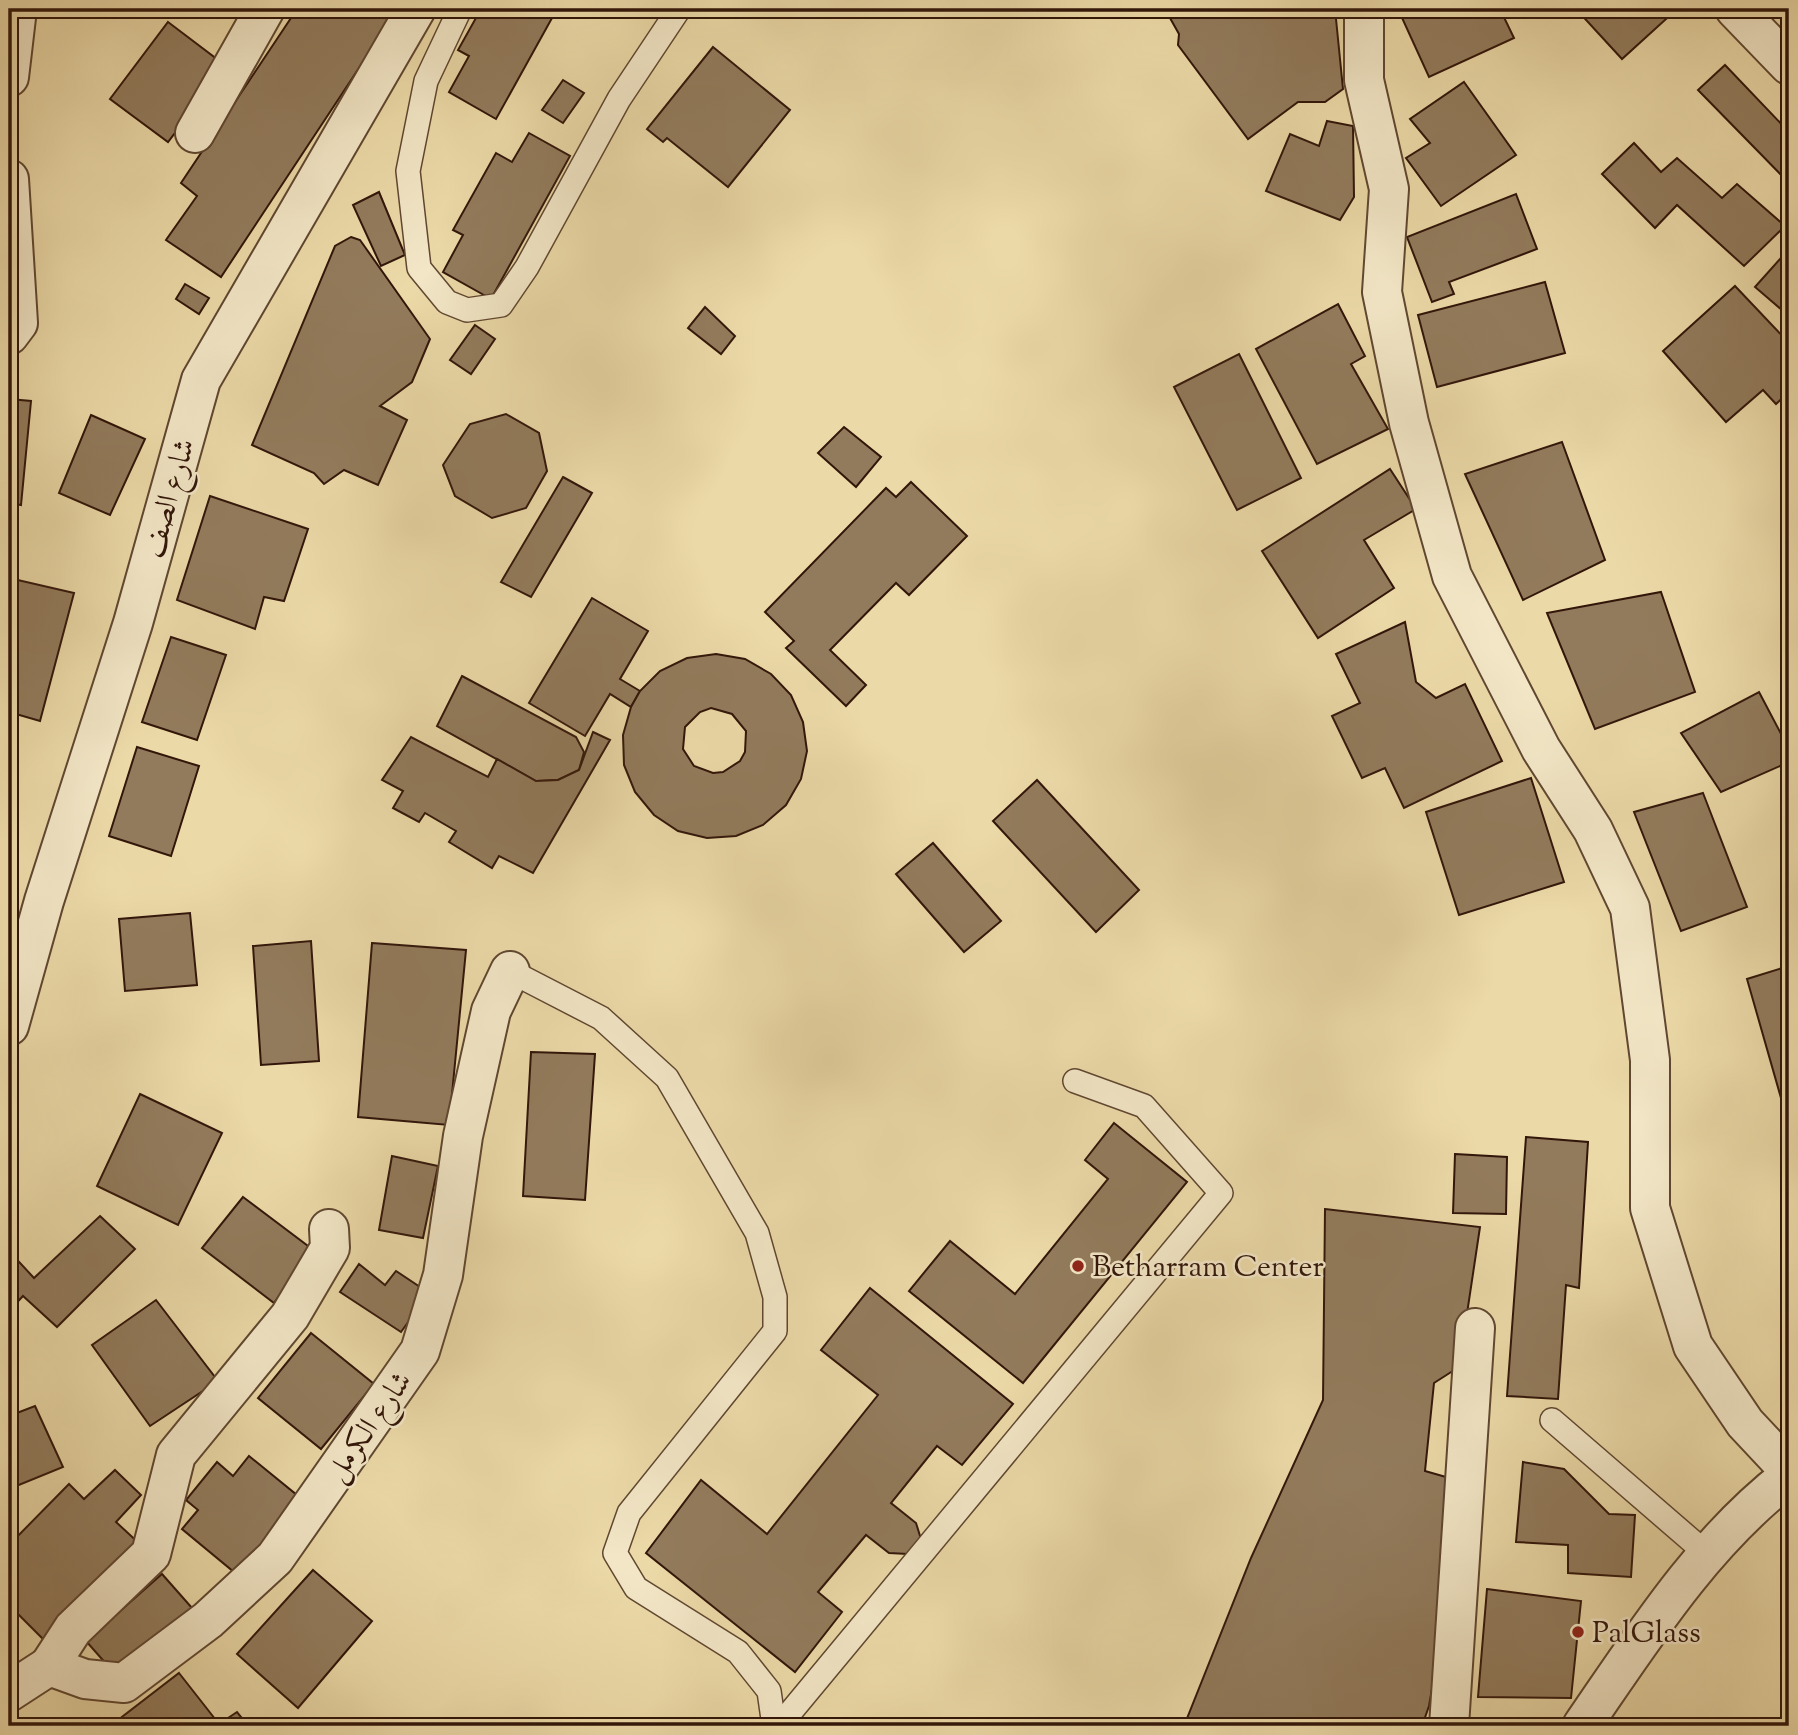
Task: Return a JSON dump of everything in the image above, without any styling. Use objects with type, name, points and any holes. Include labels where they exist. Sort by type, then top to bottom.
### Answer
[{"type":"street","points":[[9,77],[17,9]]},
{"type":"street","points":[[195,133],[265,9]]},
{"type":"street","name":"شارع الصف","points":[[9,1026],[44,901],[133,623],[201,380],[416,9]]},
{"type":"street","points":[[1364,9],[1364,80],[1389,189],[1382,292],[1409,423],[1451,576],[1541,749],[1593,830],[1630,908],[1650,1060],[1650,1208],[1693,1346],[1745,1423],[1789,1469]]},
{"type":"street","points":[[1735,9],[1789,65]]},
{"type":"street","points":[[9,179],[18,323],[9,335]]},
{"type":"street","name":"شارع الكرمل","points":[[49,1666],[85,1679],[124,1683],[208,1620],[275,1558],[420,1351],[443,1275],[463,1136],[491,1012],[510,971]]},
{"type":"street","points":[[9,1692],[49,1666],[73,1629],[151,1554],[176,1455],[290,1316],[330,1248],[329,1229]]},
{"type":"street","points":[[1449,1726],[1475,1328]]},
{"type":"street","points":[[1582,1726],[1707,1554],[1762,1497],[1789,1476]]},
{"type":"lane","points":[[460,9],[426,81],[408,171],[419,268],[447,302],[467,310],[500,305],[527,267],[619,99],[679,9]]},
{"type":"lane","points":[[510,971],[601,1018],[667,1078],[757,1233],[775,1297],[775,1331],[629,1514],[615,1553],[636,1588],[738,1653],[769,1691],[776,1726]]},
{"type":"lane","points":[[776,1726],[1221,1192],[1144,1106],[1075,1081]]},
{"type":"lane","points":[[1552,1420],[1707,1554]]},
{"type":"building","points":[[297,9],[398,9],[221,277],[166,240],[197,196],[181,183]]},
{"type":"building","points":[[481,9],[557,9],[496,119],[449,92],[469,56],[458,50]]},
{"type":"building","points":[[1182,9],[1335,9],[1343,89],[1325,102],[1298,102],[1248,139],[1178,45],[1179,34],[1170,18]]},
{"type":"building","points":[[1398,9],[1500,9],[1514,38],[1429,77]]},
{"type":"building","points":[[1576,9],[1677,9],[1622,59]]},
{"type":"building","points":[[168,22],[226,66],[168,142],[110,99]]},
{"type":"building","points":[[713,47],[790,110],[728,187],[667,138],[663,142],[647,129]]},
{"type":"building","points":[[1725,65],[1789,132],[1789,183],[1698,90]]},
{"type":"building","points":[[563,80],[584,93],[563,123],[542,110]]},
{"type":"building","points":[[1464,82],[1516,155],[1441,206],[1406,158],[1430,143],[1410,119]]},
{"type":"building","points":[[1327,121],[1353,126],[1354,197],[1340,220],[1266,191],[1290,134],[1319,146]]},
{"type":"building","points":[[529,133],[570,156],[491,299],[443,272],[463,235],[453,230],[496,153],[512,162]]},
{"type":"building","points":[[1634,143],[1661,172],[1677,158],[1722,198],[1737,184],[1785,226],[1744,266],[1677,205],[1655,228],[1602,174]]},
{"type":"building","points":[[379,192],[405,255],[381,266],[353,205]]},
{"type":"building","points":[[1516,194],[1537,249],[1449,282],[1454,294],[1432,302],[1407,237]]},
{"type":"building","points":[[351,237],[360,240],[430,339],[412,382],[380,406],[407,420],[378,485],[344,470],[324,484],[314,473],[252,445],[335,246]]},
{"type":"building","points":[[1789,249],[1789,316],[1755,287]]},
{"type":"building","points":[[1545,282],[1565,353],[1437,387],[1418,315]]},
{"type":"building","points":[[185,284],[209,298],[199,314],[176,299]]},
{"type":"building","points":[[1735,286],[1789,343],[1789,392],[1776,404],[1763,390],[1726,422],[1663,351]]},
{"type":"building","points":[[1338,304],[1365,356],[1351,364],[1388,429],[1317,464],[1256,349]]},
{"type":"building","points":[[705,307],[735,336],[721,354],[688,328]]},
{"type":"building","points":[[475,325],[495,339],[471,374],[450,360]]},
{"type":"building","points":[[1239,354],[1301,478],[1237,510],[1174,387]]},
{"type":"building","points":[[9,399],[31,401],[21,505],[9,503]]},
{"type":"building","points":[[506,414],[539,433],[547,471],[526,508],[492,518],[455,496],[443,465],[470,424]]},
{"type":"building","points":[[91,415],[145,439],[110,515],[59,493]]},
{"type":"building","points":[[844,427],[881,457],[856,487],[818,453]]},
{"type":"building","points":[[1562,442],[1605,560],[1523,600],[1465,474]]},
{"type":"building","points":[[1390,469],[1416,509],[1364,540],[1394,588],[1318,638],[1262,551]]},
{"type":"building","points":[[563,477],[592,493],[531,597],[501,582]]},
{"type":"building","points":[[911,482],[967,536],[909,595],[896,583],[830,650],[866,685],[846,706],[786,648],[794,641],[765,612],[886,488],[896,497]]},
{"type":"building","points":[[210,496],[308,529],[284,601],[264,597],[255,629],[177,600]]},
{"type":"building","points":[[9,578],[74,593],[40,721],[9,712]]},
{"type":"building","points":[[1661,592],[1695,692],[1595,729],[1547,613]]},
{"type":"building","points":[[592,598],[648,631],[620,679],[640,691],[631,707],[610,694],[585,736],[529,703]]},
{"type":"building","points":[[1405,622],[1416,682],[1436,698],[1465,684],[1502,761],[1404,808],[1385,768],[1362,778],[1332,716],[1360,703],[1336,654]]},
{"type":"building","points":[[171,637],[226,655],[197,740],[142,722]]},
{"type":"building","points":[[716,654],[745,659],[771,674],[791,695],[803,722],[807,751],[801,779],[786,805],[763,825],[736,836],[707,838],[678,831],[654,815],[635,792],[624,765],[623,735],[631,707],[640,691],[660,671],[687,658]],"holes":[[[711,708],[732,714],[746,731],[745,752],[740,761],[723,772],[713,773],[694,766],[683,749],[685,727],[700,712]]]},
{"type":"building","points":[[462,676],[576,737],[584,752],[579,770],[558,780],[536,781],[437,726]]},
{"type":"building","points":[[1759,692],[1789,749],[1789,762],[1721,792],[1681,733]]},
{"type":"building","points":[[593,732],[610,740],[533,873],[499,856],[492,868],[449,842],[456,831],[425,813],[419,822],[393,808],[403,791],[382,780],[411,737],[488,777],[497,759],[536,781],[558,780],[579,770]]},
{"type":"building","points":[[137,747],[199,766],[171,856],[109,836]]},
{"type":"building","points":[[1531,778],[1564,882],[1459,915],[1426,812]]},
{"type":"building","points":[[1037,780],[1139,890],[1096,932],[993,821]]},
{"type":"building","points":[[1703,793],[1747,907],[1681,931],[1634,812]]},
{"type":"building","points":[[933,843],[1001,921],[964,952],[896,874]]},
{"type":"building","points":[[190,913],[197,985],[125,991],[119,919]]},
{"type":"building","points":[[311,941],[319,1061],[261,1065],[253,946]]},
{"type":"building","points":[[372,943],[466,950],[449,1125],[358,1117]]},
{"type":"building","points":[[1789,966],[1789,1111],[1785,1112],[1747,979]]},
{"type":"building","points":[[531,1052],[595,1054],[585,1200],[523,1196]]},
{"type":"building","points":[[140,1094],[222,1133],[178,1225],[97,1186]]},
{"type":"building","name":"Betharram Center","points":[[1114,1123],[1187,1182],[1023,1383],[909,1291],[950,1241],[1015,1294],[1108,1179],[1085,1160]]},
{"type":"building","points":[[1526,1137],[1588,1142],[1579,1288],[1566,1285],[1558,1399],[1507,1396]]},
{"type":"building","points":[[1455,1154],[1507,1157],[1506,1214],[1453,1213]]},
{"type":"building","points":[[392,1156],[438,1166],[423,1238],[379,1230]]},
{"type":"building","points":[[243,1197],[312,1249],[274,1303],[202,1248]]},
{"type":"building","points":[[1325,1209],[1480,1227],[1459,1367],[1434,1383],[1425,1471],[1453,1479],[1448,1597],[1429,1706],[1422,1726],[1184,1726],[1251,1558],[1323,1400]]},
{"type":"building","points":[[100,1216],[135,1249],[57,1327],[23,1296],[9,1311],[9,1251],[34,1278]]},
{"type":"building","points":[[359,1264],[385,1285],[396,1271],[429,1293],[401,1332],[340,1292]]},
{"type":"building","points":[[870,1288],[1013,1404],[962,1465],[937,1446],[891,1503],[916,1523],[921,1539],[908,1554],[889,1553],[866,1535],[818,1592],[842,1612],[795,1672],[646,1553],[701,1480],[767,1534],[878,1395],[821,1350]]},
{"type":"building","points":[[156,1300],[218,1381],[150,1426],[92,1345]]},
{"type":"building","points":[[311,1333],[374,1384],[321,1449],[258,1398]]},
{"type":"building","points":[[35,1406],[63,1467],[9,1489],[9,1416]]},
{"type":"building","points":[[249,1456],[303,1500],[240,1577],[182,1529],[198,1510],[186,1500],[217,1462],[233,1476]]},
{"type":"building","points":[[1523,1462],[1564,1469],[1609,1514],[1635,1515],[1631,1577],[1568,1573],[1568,1545],[1516,1542]]},
{"type":"building","points":[[115,1470],[141,1495],[116,1522],[142,1546],[48,1644],[9,1605],[9,1545],[69,1484],[84,1499]]},
{"type":"building","points":[[313,1570],[372,1621],[298,1708],[237,1654]]},
{"type":"building","points":[[162,1574],[192,1608],[116,1675],[86,1641]]},
{"type":"building","points":[[1487,1589],[1581,1601],[1571,1698],[1478,1697]]},
{"type":"building","points":[[179,1673],[219,1724],[237,1712],[246,1723],[242,1726],[122,1726],[118,1720]]},
{"type":"place","name":"Betharram Center","points":[[1078,1266]]},
{"type":"place","name":"PalGlass","points":[[1578,1632]]}]
